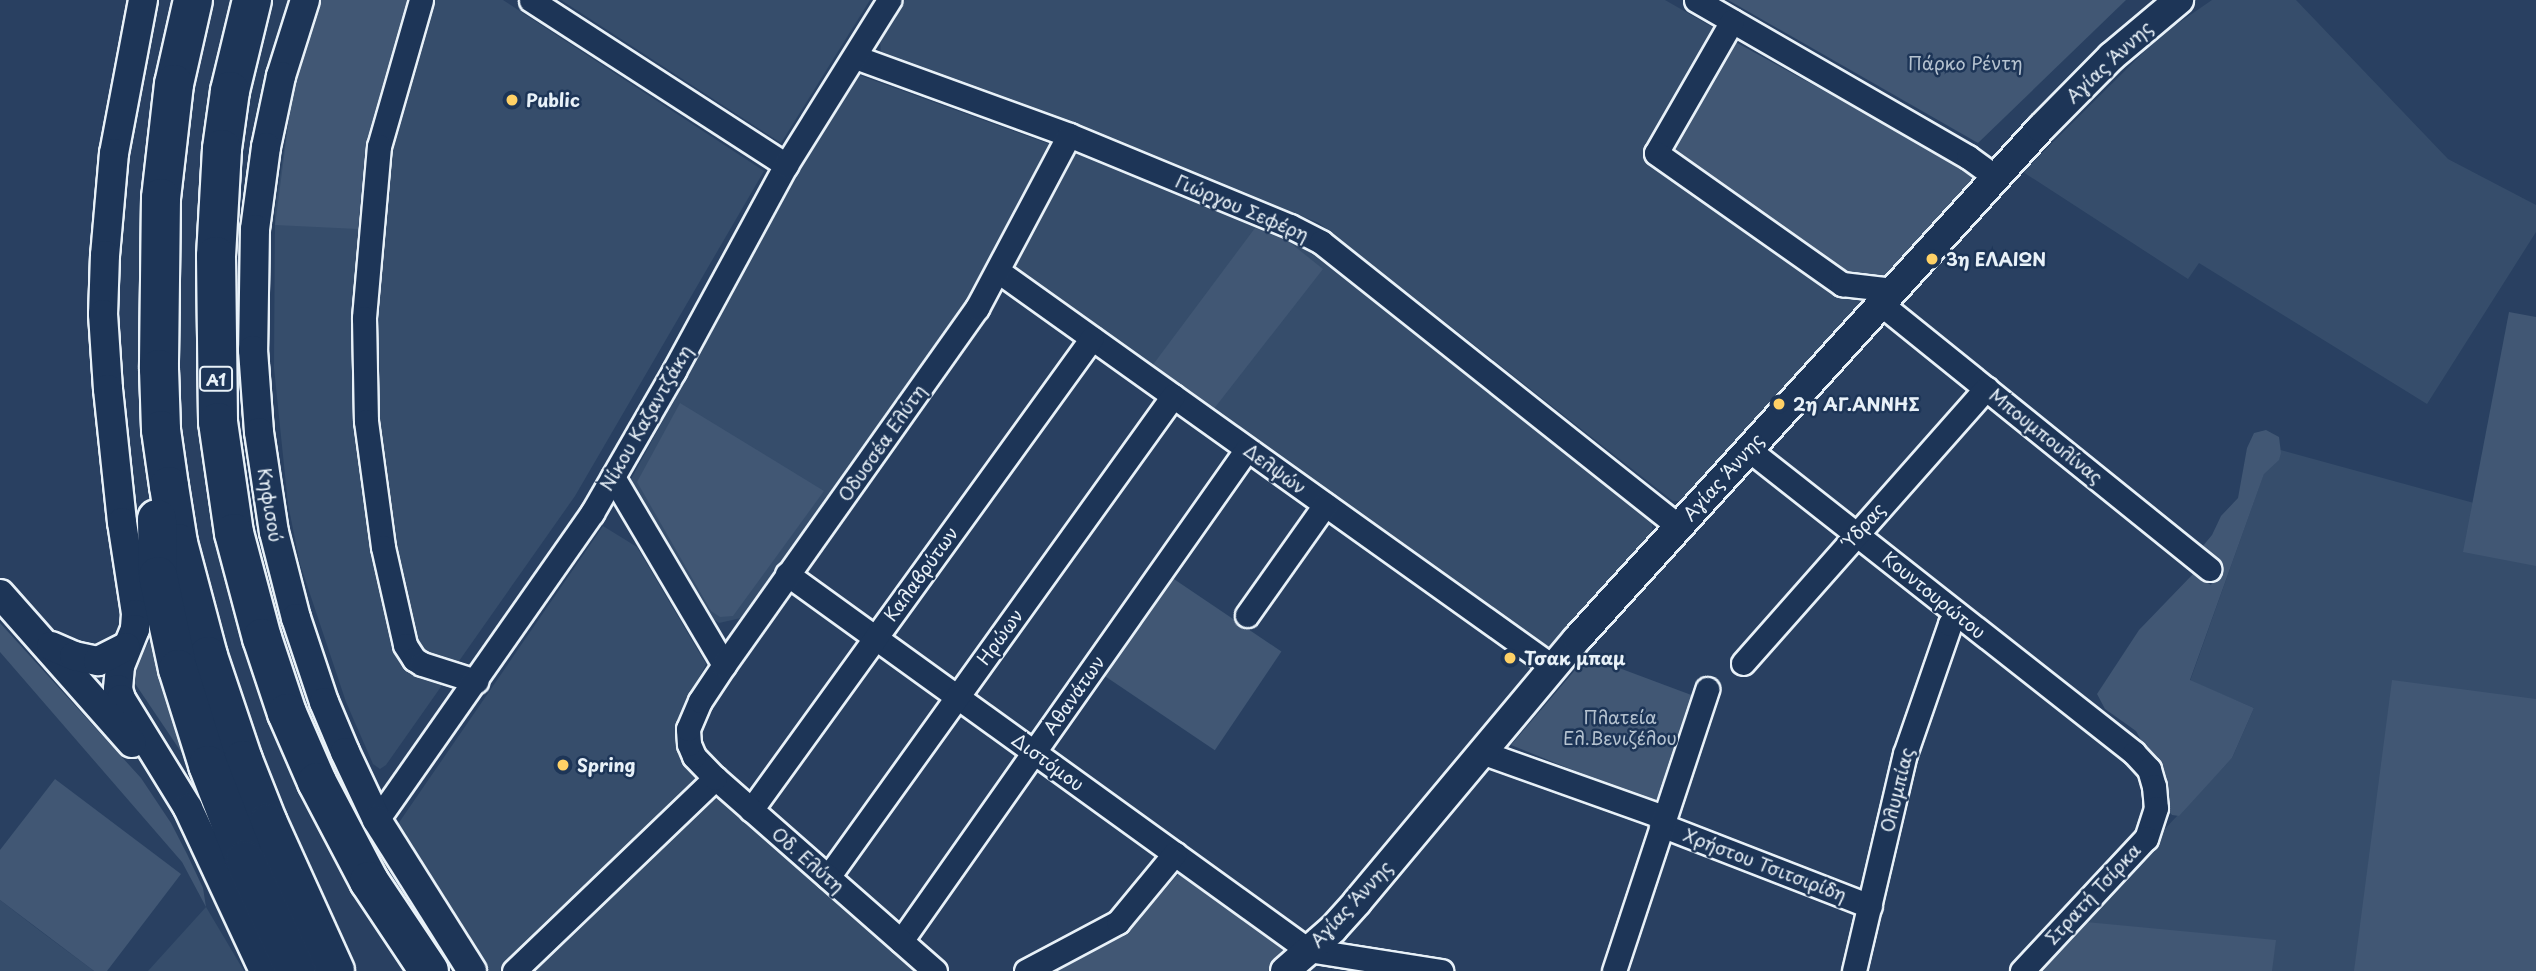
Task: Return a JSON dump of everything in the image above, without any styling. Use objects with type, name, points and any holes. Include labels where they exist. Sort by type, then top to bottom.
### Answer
[{"type":"highway","points":[[180,0],[159,244],[161,430],[157,498],[158,576],[178,669],[208,765],[245,860],[296,971]]},
{"type":"highway","points":[[174,84],[193,0]]},
{"type":"highway","name":"Α1","points":[[252,0],[242,38],[222,149],[214,315],[218,422],[234,533],[262,638],[287,713],[317,782],[369,881],[429,971]]},
{"type":"highway","points":[[242,38],[261,0]]},
{"type":"highway","points":[[161,430],[178,543],[208,656],[268,823],[335,971]]},
{"type":"street","points":[[143,0],[114,153],[103,314],[122,522],[136,614],[135,629],[126,647],[119,677],[121,699],[188,808],[264,971]]},
{"type":"street","name":"Κηφισού","points":[[305,0],[281,76],[258,201],[252,313],[255,385],[267,494],[286,584],[324,702],[377,820],[471,971]]},
{"type":"street","points":[[421,0],[379,146],[364,318],[366,421],[383,547],[405,645],[409,653],[422,664],[476,681]]},
{"type":"street","points":[[531,0],[786,165]]},
{"type":"street","name":"Νίκου Καζαντζάκη","points":[[377,820],[476,681],[613,477],[786,165],[889,0]]},
{"type":"street","points":[[1696,0],[1968,157],[1996,177]]},
{"type":"street","name":"Αγίας Άννης","points":[[1285,971],[1357,902],[1553,667],[1996,177],[2097,70],[2179,0]]},
{"type":"street","points":[[1732,21],[1656,153],[1842,284],[1887,297]]},
{"type":"street","name":"Γιώργου Σεφέρη","points":[[855,57],[1069,135],[1290,226],[1321,242],[1678,526]]},
{"type":"street","name":"Οδυσσέα Ελύτη","points":[[689,744],[691,717],[724,665],[978,308],[1069,135]]},
{"type":"street","name":"Δελψών","points":[[998,271],[1553,667]]},
{"type":"street","name":"Μπουμπουλίνας","points":[[1887,297],[1986,388],[2210,569]]},
{"type":"street","name":"Καλαβρύτων","points":[[751,810],[1092,338]]},
{"type":"street","name":"Ύδρας","points":[[1743,663],[1986,388]]},
{"type":"street","name":"Ηρώων","points":[[828,877],[1172,396]]},
{"type":"street","name":"Αθανάτων","points":[[901,941],[1247,449]]},
{"type":"street","name":"Κουντουρώτου","points":[[1748,449],[2120,742]]},
{"type":"street","points":[[613,477],[724,665]]},
{"type":"street","points":[[1247,615],[1325,505]]},
{"type":"street","name":"Διστόμου","points":[[788,574],[1308,950]]},
{"type":"street","points":[[0,594],[46,643],[188,808]]},
{"type":"street","name":"Ολυμπίας","points":[[1854,971],[1905,754],[1950,624],[1957,614]]},
{"type":"street","points":[[46,643],[74,656],[98,661],[126,647]]},
{"type":"street","points":[[1614,971],[1707,689]]},
{"type":"street","name":"Στρατή Τσίρκα","points":[[2022,971],[2146,838],[2151,828],[2156,808],[2152,776],[2143,761],[2120,742]]},
{"type":"street","name":"Οδ. Ελύτη","points":[[689,744],[694,756],[715,778],[935,971]]},
{"type":"street","name":"Χρήστου Τσιτσιρίδη","points":[[1481,752],[1662,821],[1870,906]]},
{"type":"street","points":[[513,971],[715,778]]},
{"type":"street","points":[[1027,971],[1118,922],[1175,853]]},
{"type":"street","points":[[1308,950],[1441,971]]},
{"type":"shaded area","points":[[320,0],[503,0],[764,171],[575,496],[386,765],[380,769],[373,764],[346,702],[300,564],[288,504],[274,368],[275,210],[292,96]]},
{"type":"shaded area","points":[[561,0],[870,0],[781,143]]},
{"type":"shaded area","points":[[905,0],[1665,0],[1714,28],[1644,153],[1820,281],[1877,292],[1683,501],[1673,501],[1319,223],[1095,133],[881,53],[880,40]]},
{"type":"shaded area","points":[[2212,0],[2296,0],[2448,159],[2536,205],[2536,232],[2427,404],[2199,263],[2188,279],[2023,172],[2161,35]]},
{"type":"shaded area","points":[[859,75],[1052,145],[967,304],[741,618],[719,623],[706,615],[630,481],[799,171]]},
{"type":"shaded area","points":[[1081,153],[1296,241],[1646,517],[1652,523],[1652,533],[1555,645],[1544,651],[1009,270],[1069,154]]},
{"type":"shaded area","points":[[2273,448],[2536,520],[2536,971],[2030,971],[2232,758],[2254,708],[2190,681]]},
{"type":"shaded area","points":[[603,526],[637,547],[706,664],[681,714],[677,729],[677,744],[698,775],[697,783],[695,789],[500,971],[486,971],[398,829],[398,824]]},
{"type":"shaded area","points":[[713,788],[891,949],[917,971],[524,971]]},
{"type":"shaded area","points":[[0,900],[39,930],[94,971],[0,971]]},
{"type":"shaded area","points":[[206,907],[244,971],[148,971]]},
{"type":"green space","points":[[320,0],[409,0],[366,142],[358,229],[275,225],[292,96]]},
{"type":"green space","name":"Πάρκο Ρέντη","points":[[1728,0],[2126,0],[1978,143]]},
{"type":"green space","points":[[1730,39],[1981,177],[1889,280],[1845,274],[1668,150]]},
{"type":"green space","points":[[1255,228],[1288,241],[1323,269],[1213,410],[1152,366]]},
{"type":"green space","points":[[2509,312],[2536,317],[2536,566],[2463,552]]},
{"type":"green space","points":[[680,403],[824,491],[733,616],[720,617],[711,611],[637,482]]},
{"type":"green space","points":[[2266,430],[2279,437],[2279,460],[2264,474],[2190,680],[2254,708],[2232,758],[2179,816],[2172,815],[2166,808],[2157,770],[2136,731],[2105,709],[2097,694],[2139,630],[2193,574],[2211,585],[2218,566],[2202,552],[2202,547],[2212,535],[2221,516],[2238,498],[2247,448],[2254,433]]},
{"type":"green space","points":[[1162,571],[1281,652],[1215,750],[1095,670]]},
{"type":"green space","points":[[0,623],[141,778],[171,823],[187,854],[203,888],[206,907],[182,862],[0,652]]},
{"type":"green space","points":[[153,635],[190,765],[132,679],[135,666]]},
{"type":"green space","name":"Πλατεία Ελ.Βενιζέλου","points":[[1587,656],[1694,696],[1659,805],[1511,745]]},
{"type":"green space","points":[[2392,680],[2536,699],[2536,971],[2354,971]]},
{"type":"green space","points":[[55,779],[181,874],[107,971],[94,971],[0,900],[0,850]]},
{"type":"green space","points":[[1180,872],[1291,951],[1268,971],[1057,971],[1128,931]]},
{"type":"green space","points":[[2086,922],[2276,940],[2272,971],[2041,971]]},
{"type":"place","name":"Public","points":[[512,100]]},
{"type":"place","name":"3η ΕΛΑΙΩΝ","points":[[1932,259]]},
{"type":"place","name":"2η ΑΓ.ΑΝΝΗΣ","points":[[1779,404]]},
{"type":"place","name":"Τσακ μπαμ","points":[[1510,658]]},
{"type":"place","name":"Spring","points":[[563,765]]}]
